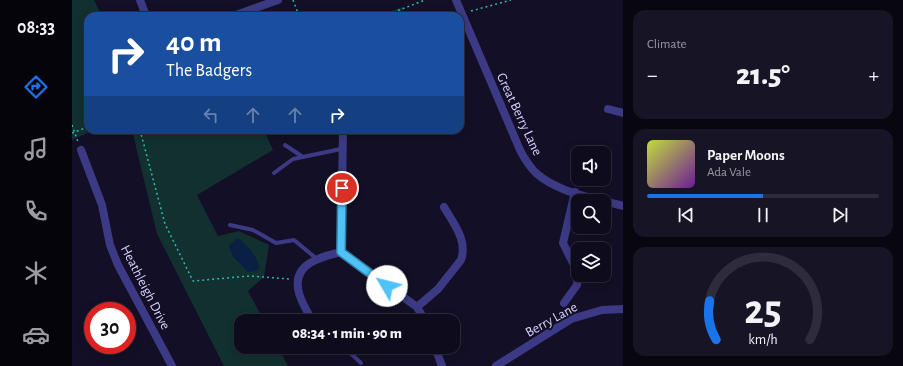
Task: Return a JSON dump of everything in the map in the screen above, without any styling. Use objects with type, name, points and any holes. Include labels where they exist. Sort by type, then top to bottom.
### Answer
[{"type":"street","points":[[140,0],[144,12]]},
{"type":"street","points":[[245,12],[278,0]]},
{"type":"street","name":"Great Berry Lane","points":[[456,0],[462,12]]},
{"type":"street","name":"Great Berry Lane","points":[[464,17],[520,150],[528,163],[537,173],[556,186],[623,206]]},
{"type":"street","points":[[608,109],[623,113]]},
{"type":"street","points":[[341,252],[341,149],[343,134]]},
{"type":"street","name":"Heathleigh Drive","points":[[81,150],[102,205],[110,246],[118,265],[172,366]]},
{"type":"street","points":[[571,260],[563,243],[575,192]]},
{"type":"street","points":[[416,307],[438,289],[461,260],[463,254],[462,239],[444,207]]},
{"type":"street","points":[[309,314],[299,293],[298,280],[300,272],[306,264],[341,252]]},
{"type":"street","points":[[341,252],[416,307],[420,314]]},
{"type":"street","points":[[564,303],[577,285],[577,282]]},
{"type":"street","name":"Berry Lane","points":[[496,366],[572,319],[602,310],[623,309]]},
{"type":"street","points":[[438,354],[442,366]]},
{"type":"lane","points":[[286,145],[303,157]]},
{"type":"lane","points":[[274,173],[287,162],[341,149]]},
{"type":"lane","points":[[230,225],[253,230],[276,243],[294,240],[317,259]]},
{"type":"lane","points":[[351,354],[361,363]]},
{"type":"path","points":[[293,0],[298,12]]},
{"type":"path","points":[[394,12],[425,0]]},
{"type":"path","points":[[464,15],[511,0]]},
{"type":"path","points":[[72,125],[73,133],[81,150]]},
{"type":"path","points":[[73,133],[84,129]]},
{"type":"path","points":[[141,134],[165,224],[193,281],[249,276],[298,280]]},
{"type":"green space","points":[[72,0],[94,0],[100,12],[84,12],[85,134],[72,140]]},
{"type":"green space","points":[[402,7],[402,12],[389,12]]},
{"type":"green space","points":[[133,134],[266,134],[273,150],[197,195],[218,236],[239,231],[269,245],[264,277],[248,291],[260,314],[234,314],[234,354],[282,354],[288,366],[224,366],[157,234]],"holes":[[[238,239],[239,262],[233,256],[229,246]]]},
{"type":"water","points":[[238,238],[252,251],[257,259],[259,268],[256,271],[248,272],[233,256],[229,246]]},
{"type":"route","points":[[342,188],[341,252],[387,286]]}]
